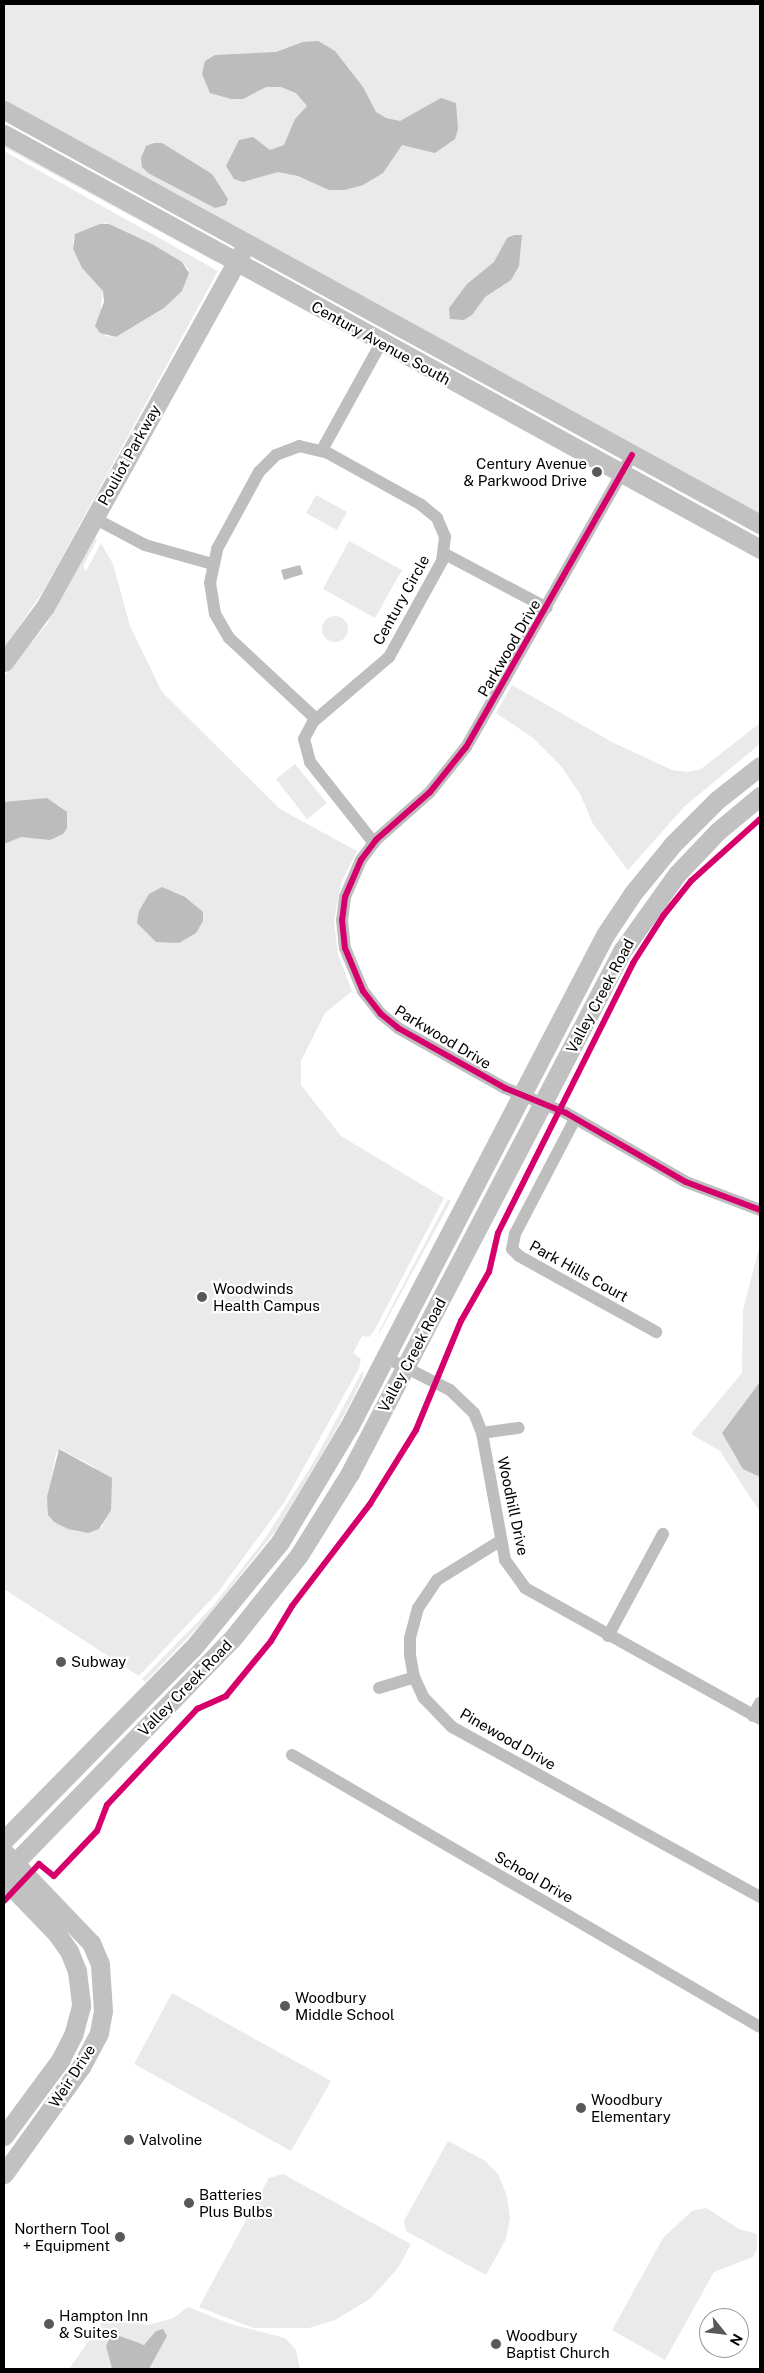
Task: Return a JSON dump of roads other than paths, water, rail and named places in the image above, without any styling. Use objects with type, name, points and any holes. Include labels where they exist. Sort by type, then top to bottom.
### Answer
[{"type":"main road","name":"Century Avenue South","points":[[4,110],[632,456],[760,524]]},
{"type":"main road","name":"Century Avenue South","points":[[4,134],[621,475],[760,548]]},
{"type":"main road","name":"Pouliot Parkway","points":[[4,662],[35,624],[246,244]]},
{"type":"main road","name":"Valley Creek Road","points":[[4,1840],[193,1648],[254,1577],[320,1479],[592,957],[629,898],[691,826],[760,766]]},
{"type":"main road","name":"Valley Creek Road","points":[[7,1863],[226,1646],[262,1604],[323,1518],[406,1367],[622,951],[651,906],[706,843],[760,796]]},
{"type":"main road","name":"Weir Drive","points":[[4,2174],[81,2067],[99,2033],[104,2011],[100,1964],[91,1943],[7,1863]]},
{"type":"main road","name":"Weir Drive","points":[[4,1879],[57,1934],[69,1951],[81,1987],[81,2006],[73,2035],[61,2059],[4,2136]]},
{"type":"street","points":[[322,450],[381,343]]},
{"type":"street","name":"Century Circle","points":[[316,719],[239,649],[225,632],[212,602],[212,564],[223,536],[264,465],[290,448],[304,446],[322,450],[431,512],[444,533],[445,554],[386,661],[316,719],[305,736],[306,757],[374,843]]},
{"type":"street","name":"Parkwood Drive","points":[[632,456],[547,608],[460,756],[426,796],[374,843],[352,877],[343,913],[345,948],[359,985],[375,1008],[398,1028],[521,1095],[576,1119],[686,1182],[760,1209]]},
{"type":"street","points":[[94,518],[145,545],[212,564]]},
{"type":"street","name":"Century Circle","points":[[445,554],[547,608]]},
{"type":"street","name":"Park Hills Court","points":[[576,1119],[515,1234],[512,1248],[519,1256],[656,1332]]},
{"type":"street","name":"Woodhill Drive","points":[[385,1357],[462,1398],[474,1413],[482,1433],[500,1541],[505,1560],[525,1588],[757,1718]]},
{"type":"street","points":[[482,1433],[519,1428]]},
{"type":"street","points":[[608,1636],[663,1534]]},
{"type":"street","name":"Pinewood Drive","points":[[500,1541],[453,1568],[426,1594],[418,1608],[410,1638],[414,1678],[424,1698],[452,1727],[760,1897]]},
{"type":"street","points":[[379,1688],[414,1678]]},
{"type":"street","points":[[757,1718],[760,1703]]},
{"type":"street","name":"School Drive","points":[[292,1755],[760,2026]]},
{"type":"place","name":"Century Avenue & Parkwood Drive","points":[[597,472]]},
{"type":"place","name":"Woodwinds Health Campus","points":[[202,1297]]},
{"type":"place","name":"Subway","points":[[61,1662]]},
{"type":"place","name":"Woodbury Middle School","points":[[285,2006]]},
{"type":"place","name":"Woodbury Elementary","points":[[581,2108]]},
{"type":"place","name":"Valvoline","points":[[129,2140]]},
{"type":"place","name":"Batteries Plus Bulbs","points":[[189,2203]]},
{"type":"place","name":"Northern Tool + Equipment","points":[[120,2237]]},
{"type":"place","name":"Hampton Inn & Suites","points":[[49,2324]]},
{"type":"place","name":"Woodbury Baptist Church","points":[[496,2344]]}]
